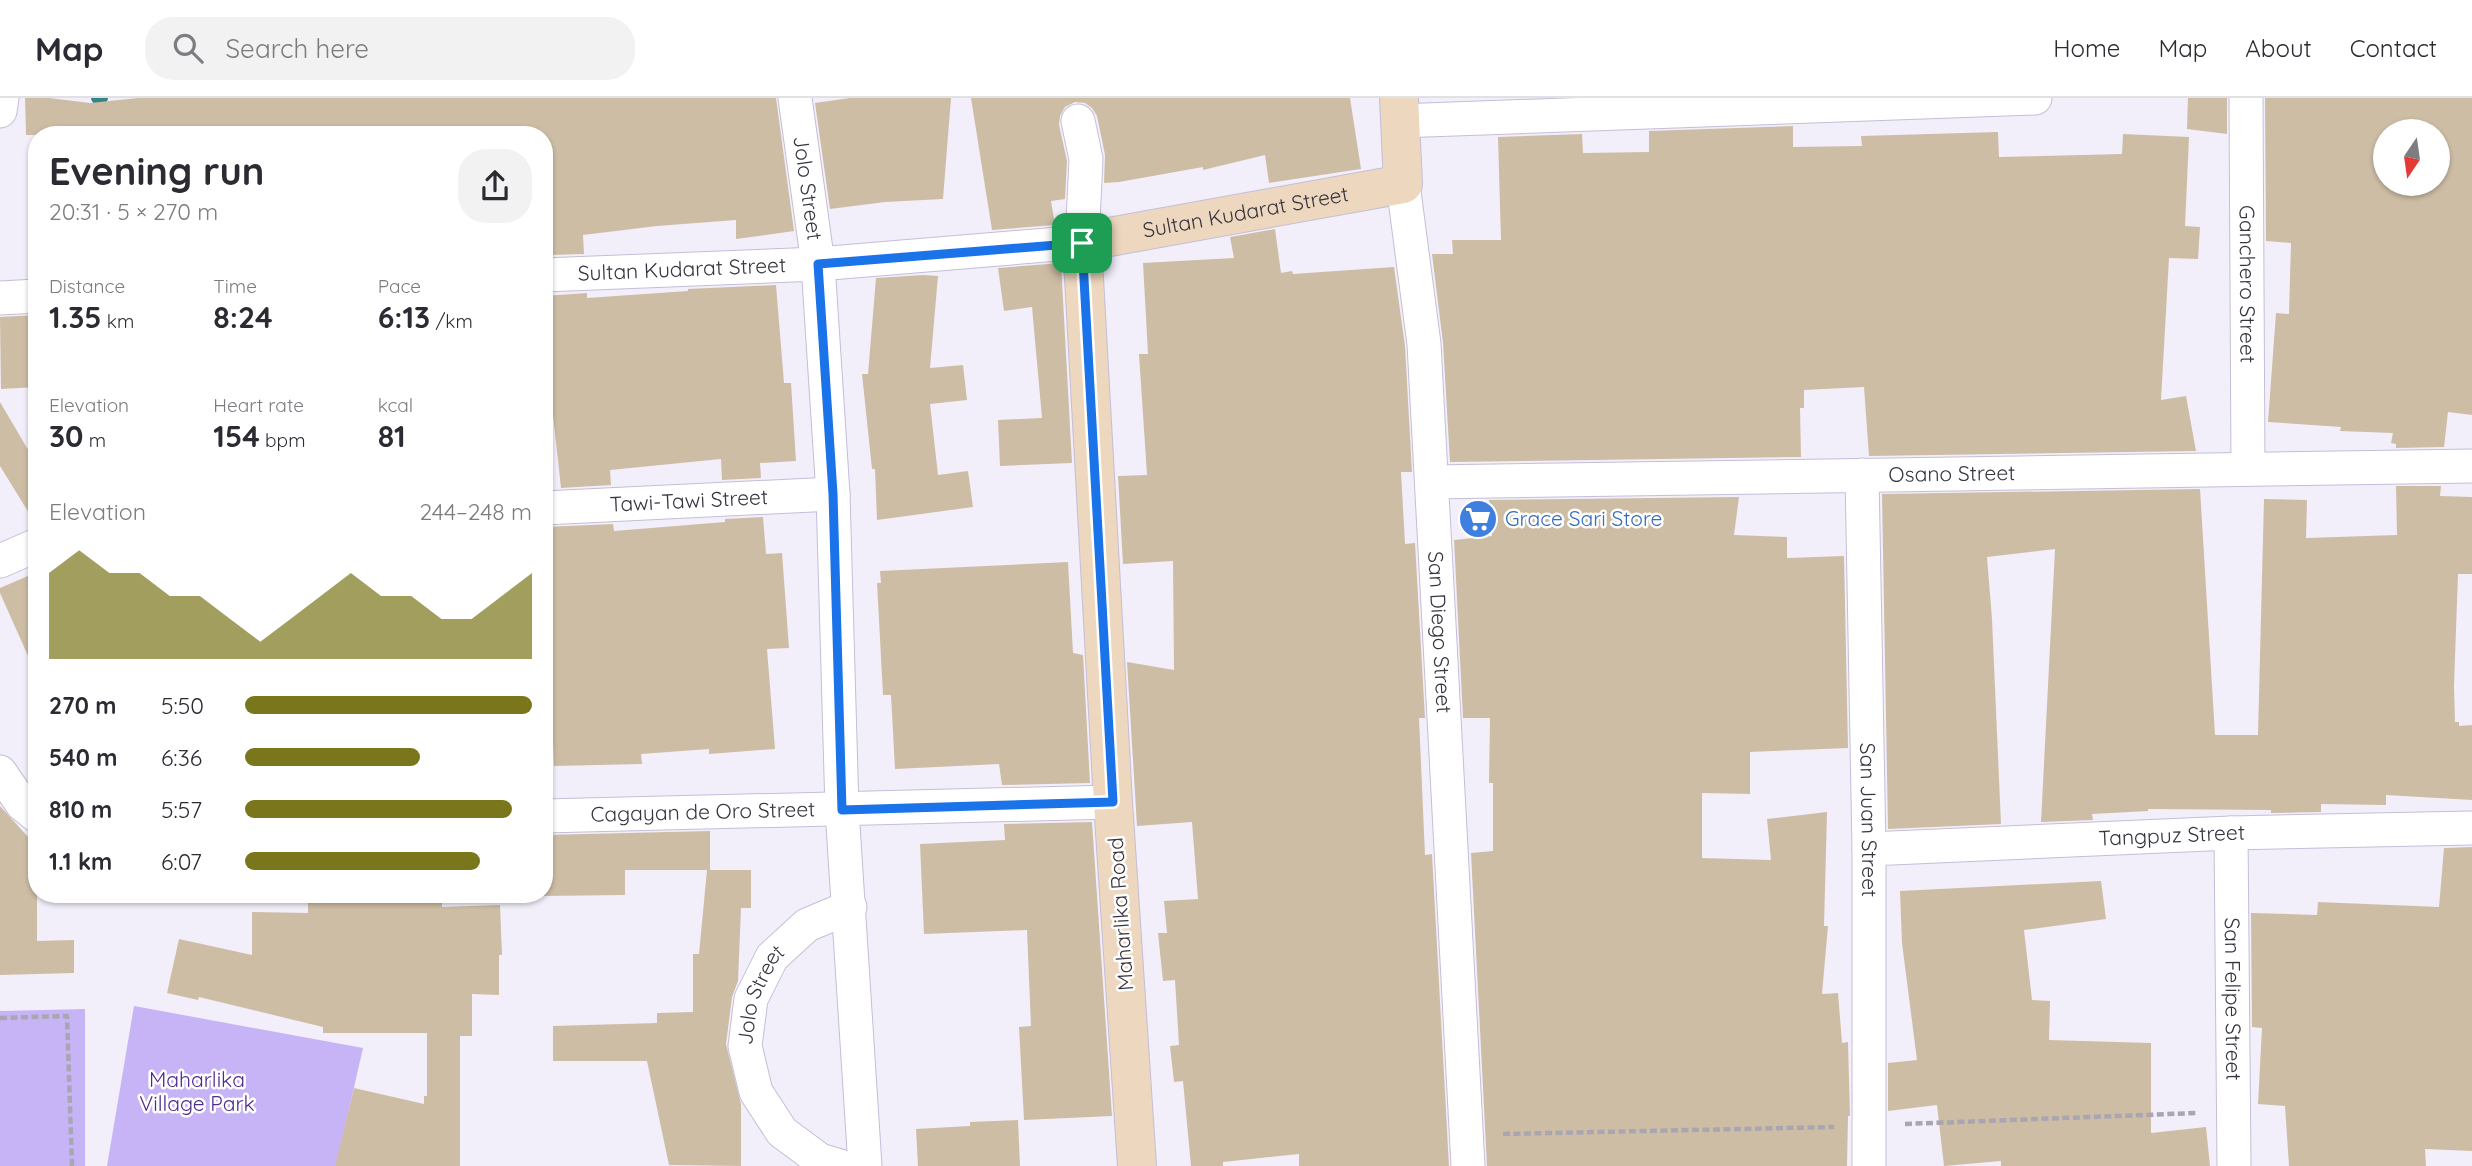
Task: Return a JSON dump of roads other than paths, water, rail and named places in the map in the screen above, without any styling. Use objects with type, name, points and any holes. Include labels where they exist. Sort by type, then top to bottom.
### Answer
[{"type":"street","points":[[0,111],[2,98]]},
{"type":"street","name":"Jolo Street","points":[[795,98],[818,264],[833,494],[842,810],[865,1166]]},
{"type":"street","points":[[1398,109],[2035,98]]},
{"type":"street","name":"Ganchero Street","points":[[2246,98],[2248,469]]},
{"type":"street","name":"San Diego Street","points":[[1398,109],[1403,184],[1424,344],[1467,1150]]},
{"type":"street","points":[[1078,121],[1086,159],[1082,243]]},
{"type":"street","name":"Sultan Kudarat Street","points":[[553,275],[818,264],[1082,243],[1403,184]]},
{"type":"street","name":"Maharlika Road","points":[[1082,243],[1113,802],[1138,1166]]},
{"type":"street","points":[[0,298],[28,296]]},
{"type":"street","name":"Osano Street","points":[[1432,482],[2472,466]]},
{"type":"street","name":"San Juan Street","points":[[1862,475],[1870,849],[1869,1166]]},
{"type":"street","name":"Tawi-Tawi Street","points":[[553,508],[833,494]]},
{"type":"street","points":[[0,561],[28,549]]},
{"type":"street","points":[[0,772],[28,809]]},
{"type":"street","name":"Cagayan de Oro Street","points":[[553,816],[1113,802]]},
{"type":"street","name":"Tangpuz Street","points":[[1870,849],[2231,833],[2472,828]]},
{"type":"street","name":"San Felipe Street","points":[[2231,833],[2234,1166]]},
{"type":"street","name":"Jolo Street","points":[[840,1166],[820,1160],[782,1132],[757,1092],[745,1046],[751,999],[772,957],[807,925],[850,906]]},
{"type":"waterway","points":[[97,98],[102,98]]},
{"type":"place","name":"Grace Sari Store","points":[[1478,519]]},
{"type":"park label","name":"Maharlika Village Park","points":[[197,1092]]}]
